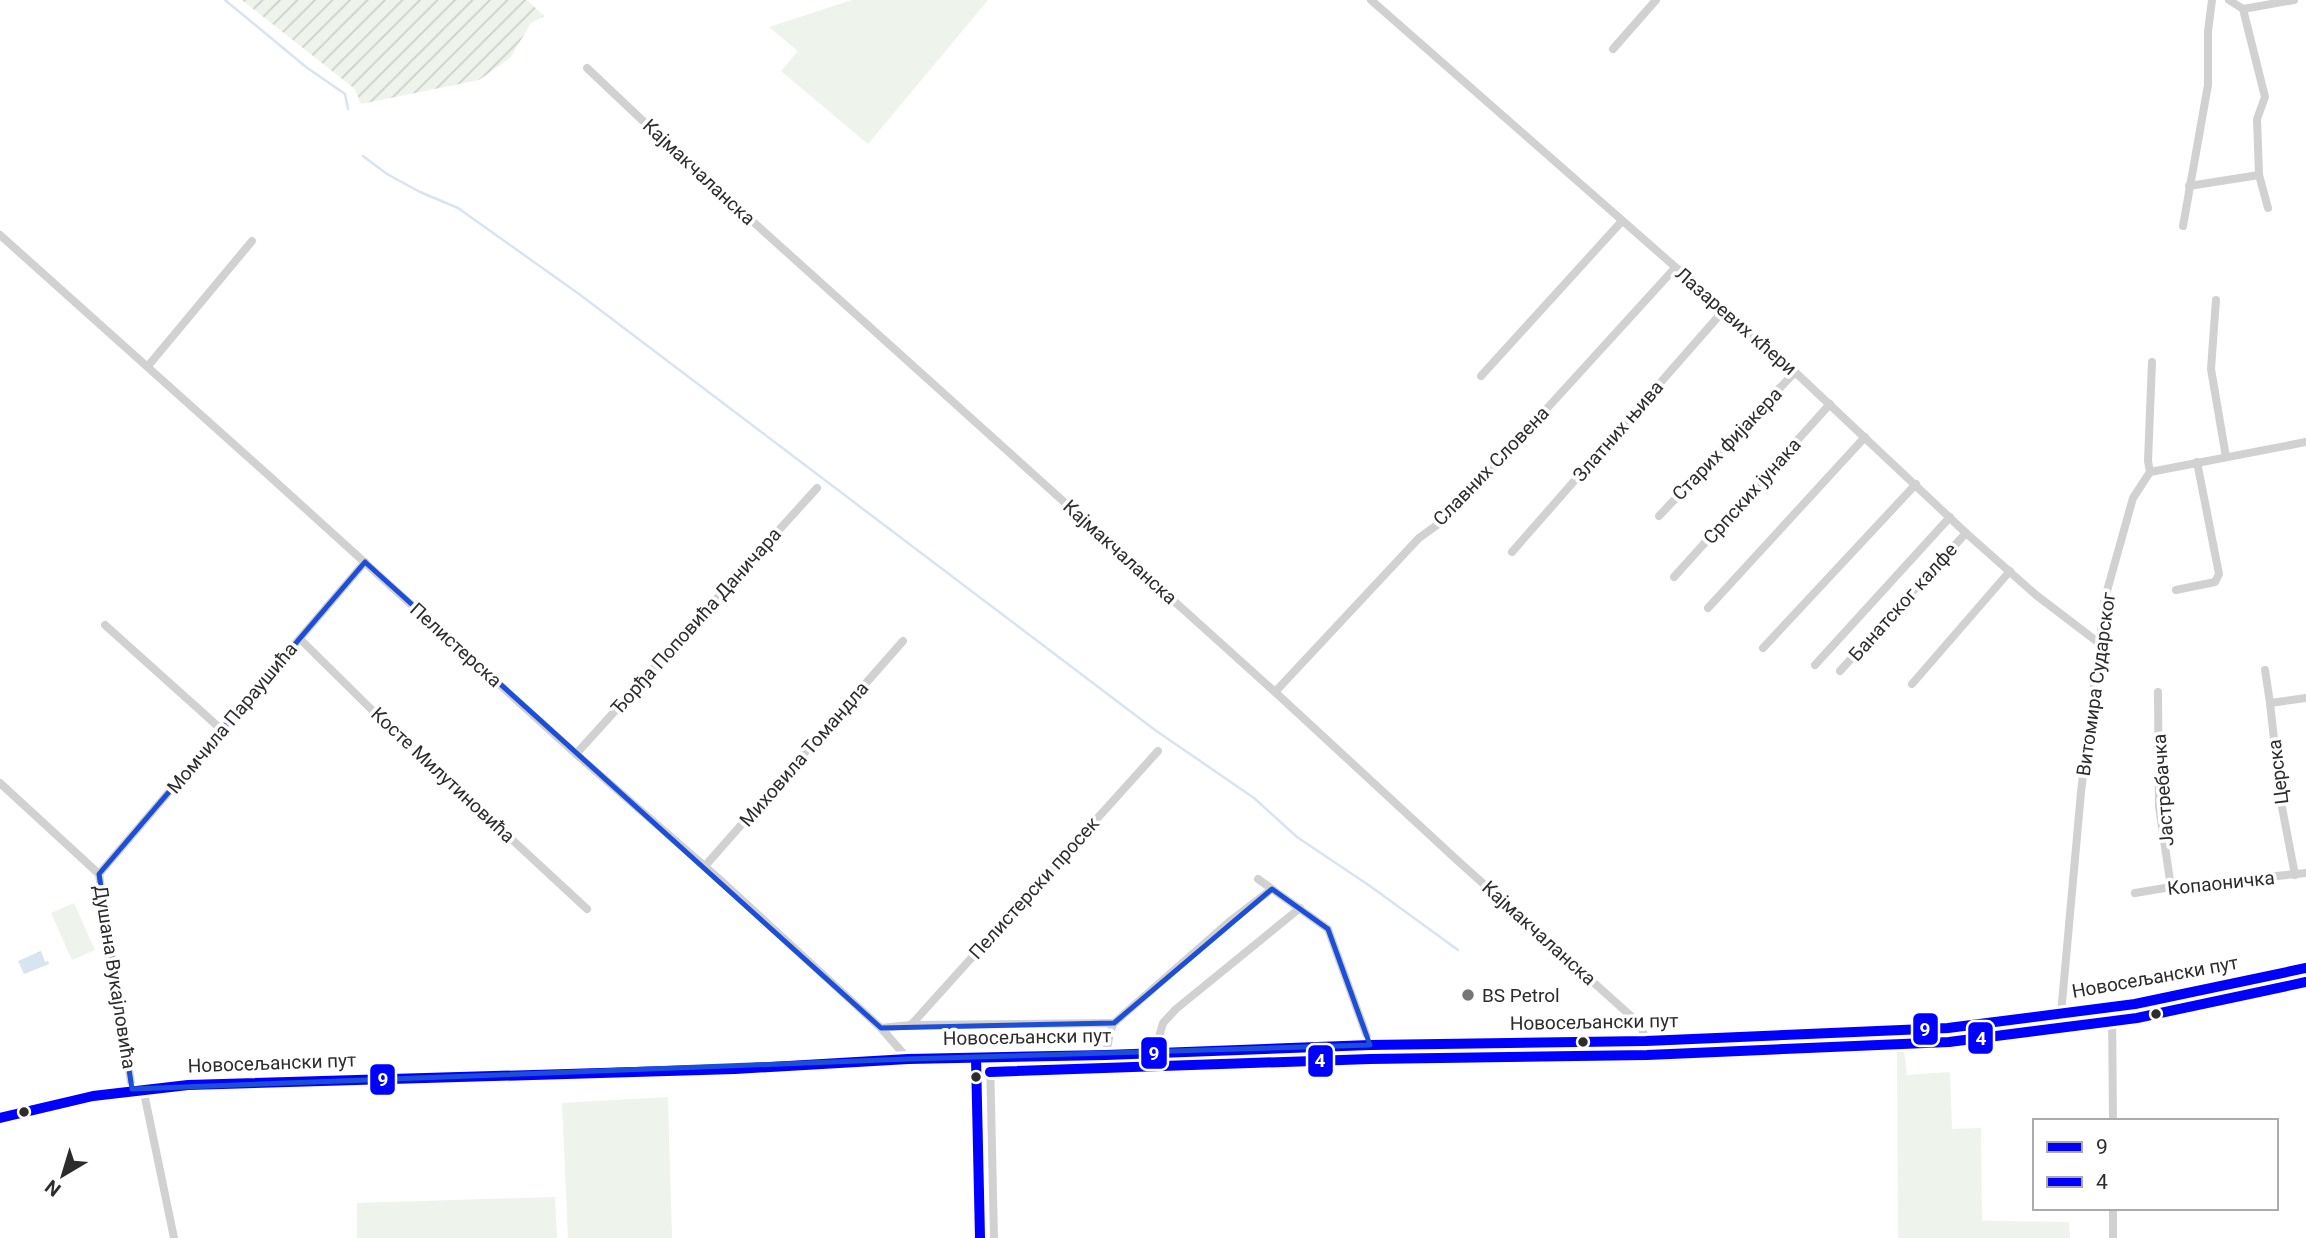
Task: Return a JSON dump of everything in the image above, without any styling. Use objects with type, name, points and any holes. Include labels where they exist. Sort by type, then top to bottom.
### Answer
[{"type":"main road","name":"Новосељански пут","points":[[0,1118],[62,1101],[138,1088],[735,1069],[908,1059],[1154,1054],[1370,1045],[1646,1041],[1948,1028],[2112,1007],[2306,968]]},
{"type":"street","name":"Лазаревих кћери","points":[[1371,0],[1795,372],[1966,533],[2099,643]]},
{"type":"street","points":[[1613,49],[1656,0]]},
{"type":"street","points":[[2183,226],[2208,85],[2208,31],[2212,0]]},
{"type":"street","points":[[2229,0],[2243,9],[2294,0]]},
{"type":"street","points":[[2243,9],[2265,97],[2257,119],[2259,175],[2268,208]]},
{"type":"street","name":"Кајмакчаланска","points":[[587,68],[679,156],[1632,1017],[1642,1029],[1646,1041]]},
{"type":"street","points":[[2189,186],[2259,175]]},
{"type":"street","points":[[1481,376],[1622,221]]},
{"type":"street","name":"Пелистерска","points":[[0,235],[576,754],[705,866],[881,1028],[908,1059]]},
{"type":"street","points":[[148,366],[252,241]]},
{"type":"street","name":"Славних Словена","points":[[1275,692],[1419,538],[1448,517],[1675,268]]},
{"type":"street","points":[[2216,300],[2211,369],[2226,457]]},
{"type":"street","name":"Златних њива","points":[[1512,552],[1724,310]]},
{"type":"street","points":[[2152,362],[2148,461],[2150,472],[2306,442]]},
{"type":"street","name":"Старих фијакера","points":[[1659,516],[1795,372]]},
{"type":"street","name":"Српских јунака","points":[[1674,577],[1830,404]]},
{"type":"street","points":[[1708,608],[1865,437]]},
{"type":"street","points":[[2176,590],[2215,582],[2219,574],[2197,462]]},
{"type":"street","name":"Витомира Сударског","points":[[2061,1014],[2081,792],[2105,598],[2133,498],[2150,472]]},
{"type":"street","points":[[1763,648],[1916,484]]},
{"type":"street","name":"Ђорђа Поповића Даничара","points":[[576,754],[817,488]]},
{"type":"street","points":[[1815,664],[1950,517]]},
{"type":"street","name":"Банатског калфе","points":[[1840,671],[1966,533]]},
{"type":"street","name":"Момчила Параушића","points":[[99,874],[365,562]]},
{"type":"street","points":[[1912,684],[2010,571]]},
{"type":"street","points":[[105,625],[222,730]]},
{"type":"street","name":"Косте Милутиновића","points":[[300,639],[371,709],[587,909]]},
{"type":"street","name":"Миховила Томандла","points":[[705,866],[903,641]]},
{"type":"street","name":"Церска","points":[[2265,670],[2281,802],[2295,875]]},
{"type":"street","name":"Јастребачка","points":[[2158,692],[2160,807],[2171,887]]},
{"type":"street","points":[[2270,703],[2306,698]]},
{"type":"street","name":"Пелистерски просек","points":[[911,1025],[1158,751]]},
{"type":"street","name":"Душана Вукајловића","points":[[0,783],[99,874],[138,1088],[174,1238]]},
{"type":"street","name":"Копаоничка","points":[[2136,893],[2306,873]]},
{"type":"street","points":[[1258,879],[1320,922],[1330,932],[1370,1045]]},
{"type":"street","points":[[1106,1055],[1114,1023],[1228,922],[1272,889]]},
{"type":"street","points":[[1154,1054],[1163,1023],[1176,1009],[1300,908]]},
{"type":"street","points":[[2112,1007],[2113,1119]]},
{"type":"street","points":[[881,1028],[911,1025],[1114,1023]]},
{"type":"street","points":[[990,1058],[994,1238]]},
{"type":"street","points":[[2113,1210],[2113,1238]]},
{"type":"highlighted area","points":[[365,562],[881,1028],[1114,1023],[1272,889],[1328,929],[1370,1045],[908,1059],[132,1089],[99,874]]},
{"type":"shaded area","points":[[242,0],[527,0],[544,16],[531,23],[510,58],[479,80],[361,104],[355,89]]},
{"type":"shaded area","points":[[852,0],[988,0],[868,144],[781,71],[798,51],[769,27]]},
{"type":"shaded area","points":[[74,903],[95,950],[72,960],[51,913]]},
{"type":"shaded area","points":[[1903,1042],[1907,1075],[1950,1072],[1952,1129],[1981,1128],[1982,1221],[2069,1222],[2070,1238],[1898,1238],[1897,1048]]},
{"type":"shaded area","points":[[668,1097],[672,1238],[568,1238],[562,1103]]},
{"type":"shaded area","points":[[555,1197],[557,1238],[357,1238],[357,1203]]},
{"type":"water","points":[[41,951],[45,962],[48,961],[49,964],[24,974],[18,961]]},
{"type":"waterway","points":[[225,0],[306,67],[345,94],[348,109]]},
{"type":"waterway","points":[[363,156],[387,174],[458,208],[579,294],[1155,730],[1254,798],[1297,837],[1458,950]]},
{"type":"transit line","name":"9","points":[[0,1118],[93,1096],[188,1085],[735,1069],[908,1059],[1370,1045],[1646,1041],[1948,1028],[2135,1004],[2306,968]]},
{"type":"transit line","name":"4","points":[[990,1072],[1370,1059],[1647,1055],[1949,1042],[2137,1018],[2306,982]]},
{"type":"transit line","name":"4","points":[[976,1058],[980,1238]]},
{"type":"place","name":"BS Petrol","points":[[1468,995]]}]
